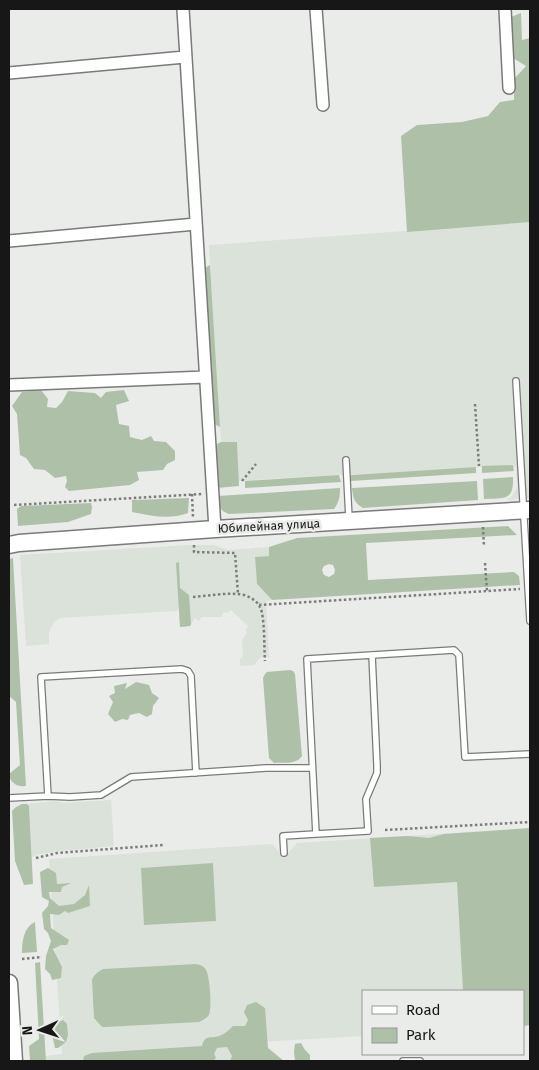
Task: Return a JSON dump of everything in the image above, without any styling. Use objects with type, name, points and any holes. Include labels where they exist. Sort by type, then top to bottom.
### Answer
[{"type":"main road","name":"Юбилейная улица","points":[[9,545],[349,521],[527,511]]},
{"type":"main road","points":[[9,983],[14,1061]]},
{"type":"street","points":[[182,9],[215,530]]},
{"type":"street","points":[[316,9],[323,105]]},
{"type":"street","points":[[505,9],[509,88]]},
{"type":"street","points":[[9,73],[185,57]]},
{"type":"street","points":[[9,241],[196,224]]},
{"type":"street","points":[[9,385],[205,377]]},
{"type":"lane","points":[[516,381],[527,511],[530,621]]},
{"type":"lane","points":[[346,460],[349,521]]},
{"type":"lane","points":[[316,834],[306,659],[454,650],[459,655],[465,757],[530,754]]},
{"type":"lane","points":[[284,853],[283,836],[368,831],[366,799],[377,773],[372,655]]},
{"type":"lane","points":[[48,796],[42,677],[182,669],[188,671],[191,676],[196,774]]},
{"type":"lane","points":[[9,798],[101,795],[130,777],[266,768],[312,768]]},
{"type":"lane","points":[[403,1061],[420,1061]]},
{"type":"path","points":[[475,404],[479,466]]},
{"type":"path","points":[[242,481],[256,464]]},
{"type":"path","points":[[192,494],[193,518]]},
{"type":"path","points":[[14,505],[205,494]]},
{"type":"path","points":[[483,527],[484,547]]},
{"type":"path","points":[[194,545],[194,552],[235,554],[238,594]]},
{"type":"path","points":[[485,563],[487,591]]},
{"type":"path","points":[[259,605],[528,589]]},
{"type":"path","points":[[194,597],[238,594],[246,595],[259,605],[262,614],[265,661]]},
{"type":"path","points":[[385,830],[530,822]]},
{"type":"path","points":[[36,858],[57,853],[164,845]]},
{"type":"path","points":[[22,959],[42,957]]},
{"type":"shaded area","points":[[530,222],[530,498],[507,500],[517,488],[516,468],[513,465],[238,481],[237,442],[221,442],[209,245]]},
{"type":"shaded area","points":[[214,545],[228,550],[269,547],[269,556],[255,557],[257,584],[272,600],[266,601],[269,657],[261,657],[254,665],[240,666],[240,659],[243,656],[242,640],[247,633],[248,626],[231,610],[227,613],[224,612],[221,617],[202,617],[199,621],[195,618],[190,626],[180,627],[179,610],[60,618],[51,627],[49,644],[26,646],[20,555]]},
{"type":"shaded area","points":[[111,800],[114,846],[61,851],[32,857],[29,806],[27,804],[55,801],[63,803]]},
{"type":"shaded area","points":[[530,828],[530,1025],[524,1026],[524,990],[362,990],[362,1036],[240,1043],[240,1061],[46,1061],[46,1056],[62,1054],[49,859],[272,844],[280,853],[288,853],[297,843]]},
{"type":"green space","points":[[521,13],[522,40],[530,38],[530,222],[407,232],[401,136],[417,125],[462,122],[488,116],[500,102],[514,100],[514,79],[526,66],[513,58],[511,17]]},
{"type":"green space","points":[[210,265],[220,427],[212,423],[203,269]]},
{"type":"green space","points":[[41,390],[48,399],[47,407],[56,408],[68,391],[95,393],[101,398],[106,392],[124,390],[129,401],[116,405],[119,424],[129,426],[130,437],[142,440],[151,436],[154,441],[166,442],[175,451],[175,460],[167,464],[163,470],[137,472],[139,480],[130,485],[69,491],[65,487],[66,476],[55,478],[45,470],[34,469],[26,458],[20,455],[17,414],[12,406],[22,392]]},
{"type":"green space","points":[[221,442],[237,442],[239,486],[217,488],[215,448]]},
{"type":"green space","points":[[513,465],[514,471],[482,473],[482,466]]},
{"type":"green space","points":[[476,467],[476,473],[351,481],[351,475]]},
{"type":"green space","points":[[339,475],[341,482],[245,488],[245,481]]},
{"type":"green space","points":[[513,477],[510,495],[502,498],[484,499],[483,479]]},
{"type":"green space","points":[[477,481],[478,500],[363,508],[354,500],[352,488]]},
{"type":"green space","points":[[340,488],[339,499],[334,509],[229,514],[221,509],[218,496]]},
{"type":"green space","points":[[189,498],[188,513],[181,515],[160,517],[132,512],[132,500]]},
{"type":"green space","points":[[91,503],[91,514],[68,522],[18,526],[17,509],[21,506]]},
{"type":"green space","points":[[508,526],[517,535],[366,543],[368,580],[514,572],[519,576],[520,585],[272,600],[257,584],[255,557],[269,556],[269,547],[297,538]],"holes":[[[333,565],[334,574],[329,577],[324,575],[322,570],[324,566]]]},
{"type":"green space","points":[[13,558],[26,786],[14,784],[9,774],[20,765],[16,702],[9,696],[9,559]]},
{"type":"green space","points":[[179,562],[180,588],[189,595],[191,624],[190,626],[180,627],[176,563]]},
{"type":"green space","points":[[290,670],[295,674],[302,756],[293,762],[274,763],[269,758],[263,678],[267,672]]},
{"type":"green space","points":[[136,682],[149,685],[152,693],[159,698],[153,706],[152,714],[147,717],[139,713],[130,715],[128,720],[122,719],[115,722],[108,714],[113,702],[109,696],[115,693],[114,686],[127,683],[125,689]]},
{"type":"green space","points":[[22,804],[29,806],[33,884],[24,885],[15,861],[12,811]]},
{"type":"green space","points":[[530,828],[530,1025],[524,1026],[524,990],[463,990],[457,882],[374,887],[370,838],[408,836],[429,838],[444,834]]},
{"type":"green space","points":[[213,863],[216,921],[144,925],[141,868]]},
{"type":"green space","points":[[48,868],[56,873],[57,884],[71,883],[62,887],[61,892],[49,892],[50,898],[59,906],[74,904],[85,895],[89,885],[90,906],[68,913],[65,911],[59,915],[50,914],[51,928],[69,940],[67,945],[61,945],[53,949],[62,967],[61,978],[52,980],[50,974],[45,969],[46,956],[51,941],[44,929],[42,913],[48,906],[49,901],[42,897],[40,872]]},
{"type":"green space","points":[[35,922],[37,952],[22,953],[23,939],[26,931]]},
{"type":"green space","points":[[40,962],[46,1061],[30,1061],[29,1046],[39,1039],[35,963]]},
{"type":"green space","points":[[196,964],[202,966],[207,974],[210,1000],[209,1015],[199,1022],[102,1027],[94,1018],[92,980],[103,969]]},
{"type":"green space","points":[[256,1002],[265,1008],[268,1048],[284,1061],[230,1061],[232,1056],[227,1047],[217,1048],[214,1054],[216,1058],[213,1061],[83,1061],[84,1056],[92,1053],[202,1046],[206,1038],[221,1035],[233,1026],[245,1026],[248,1020],[244,1012],[247,1005]]},
{"type":"green space","points":[[63,1020],[67,1024],[68,1035],[66,1042],[55,1048],[50,1023],[53,1021],[57,1023]]},
{"type":"green space","points":[[301,1043],[310,1055],[310,1061],[295,1061],[295,1044]]}]
